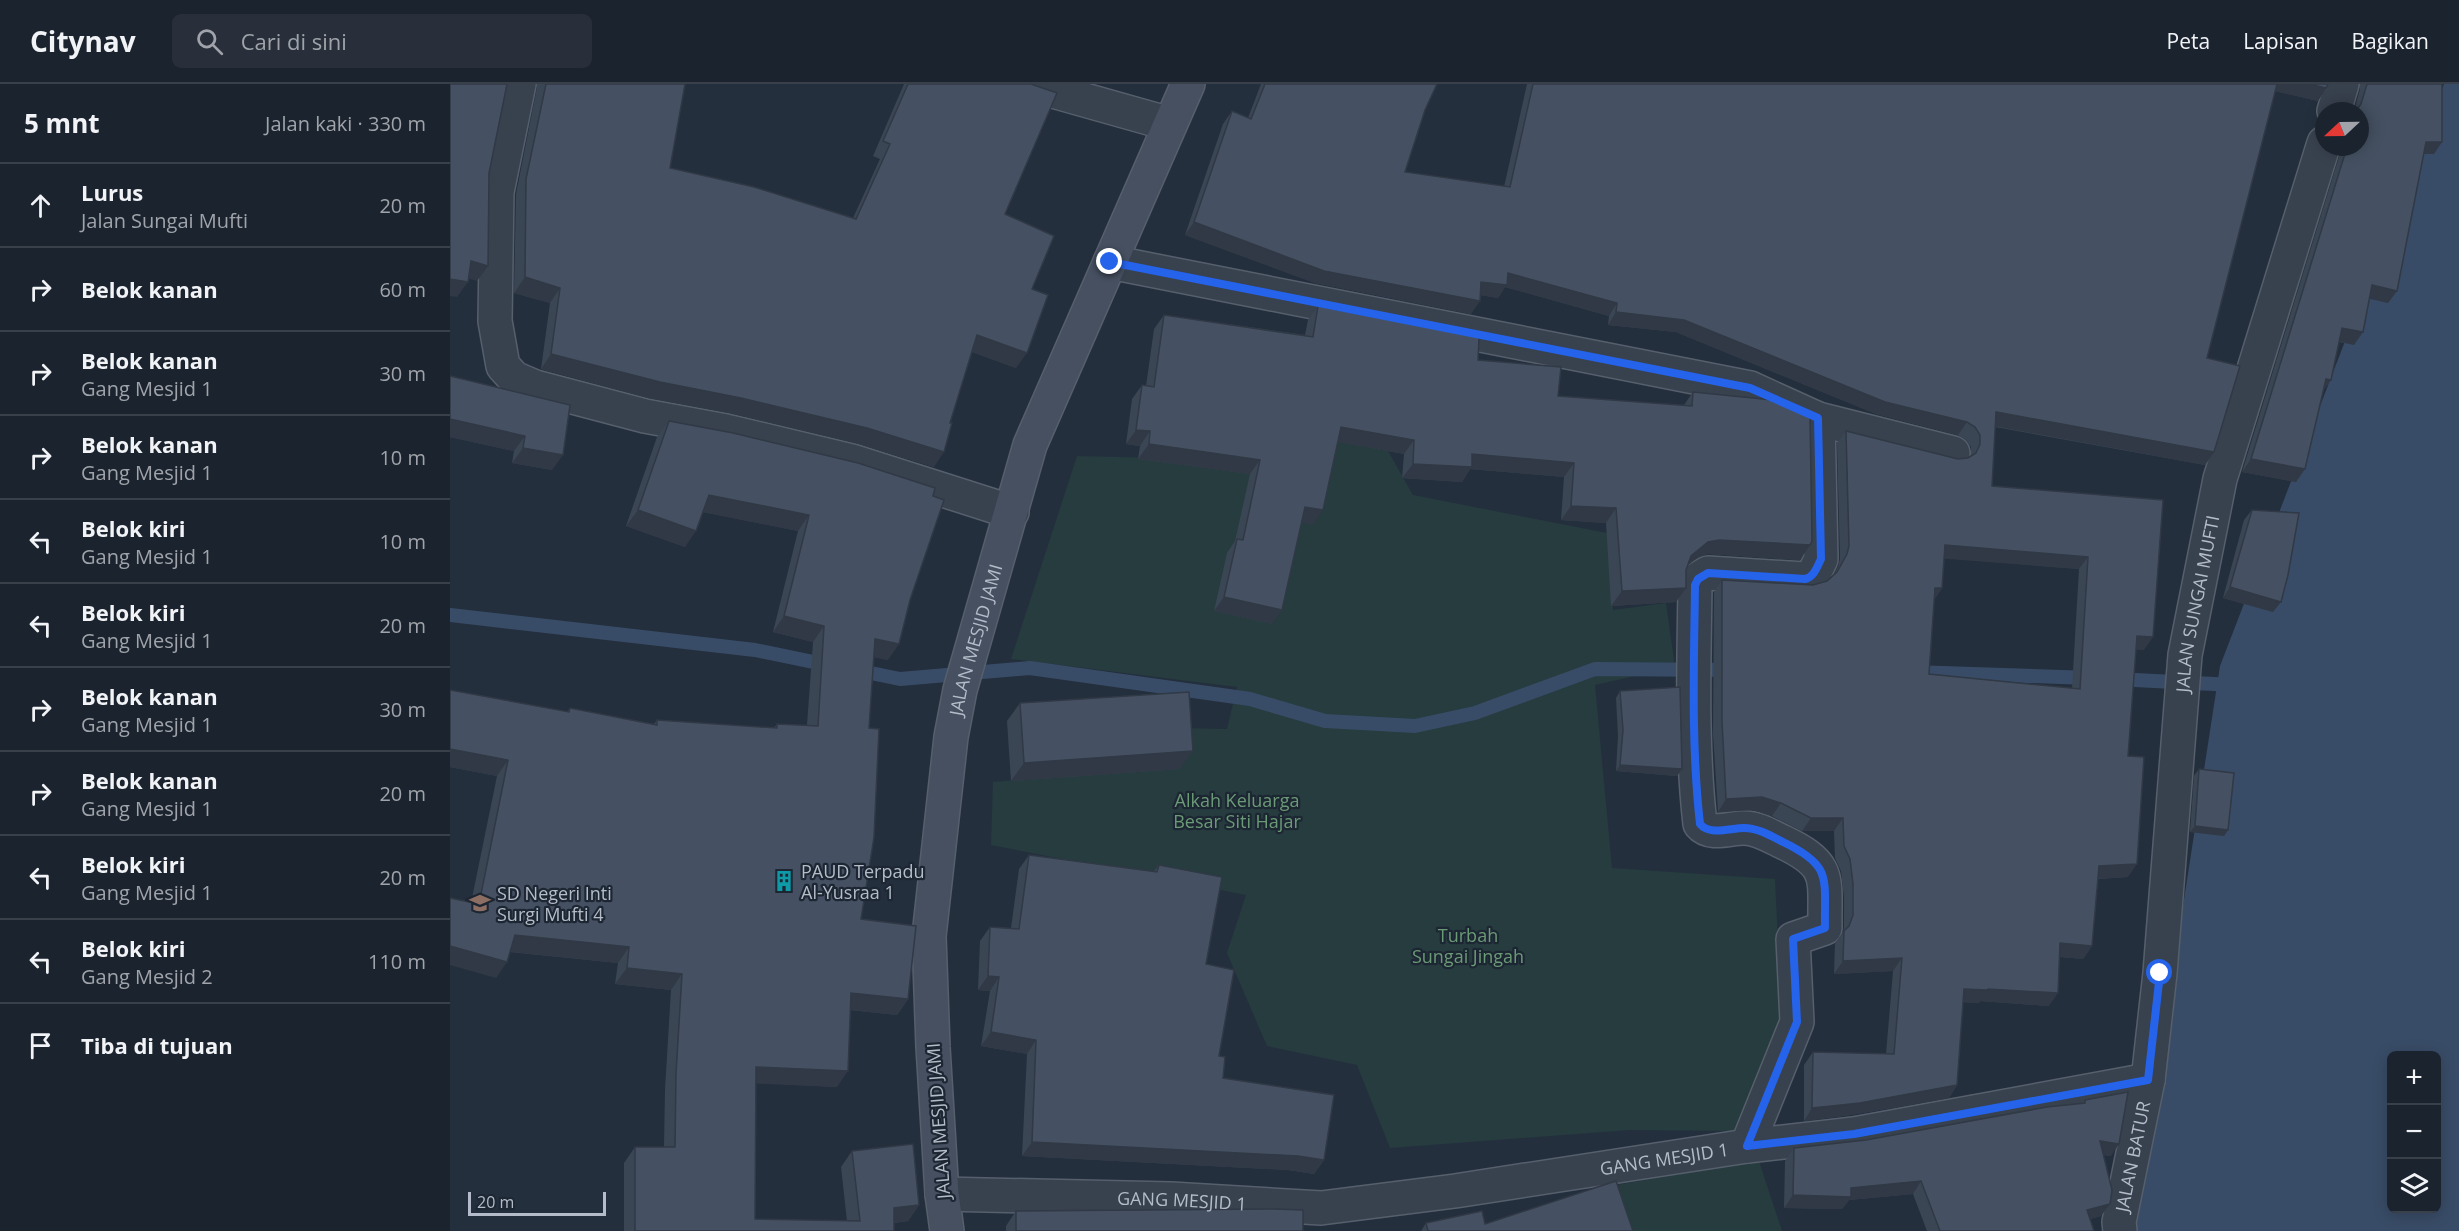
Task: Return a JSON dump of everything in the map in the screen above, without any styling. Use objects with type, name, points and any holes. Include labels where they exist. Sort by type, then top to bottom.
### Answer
[{"type":"main road","name":"JALAN MESJID JAMI","points":[[947,1231],[942,1194],[933,1047],[930,915],[951,737],[964,676],[1030,445],[1188,84]]},
{"type":"street","points":[[519,84],[497,192],[495,309],[498,347],[503,366],[514,378],[535,387],[645,416],[726,431],[852,461],[1012,512]]},
{"type":"street","points":[[1028,84],[1170,124]]},
{"type":"street","points":[[2337,102],[2342,84]]},
{"type":"street","name":"JALAN SUNGAI MUFTI","points":[[2148,1080],[2185,656],[2220,479],[2320,156]]},
{"type":"street","points":[[1110,262],[1750,388],[1818,418],[1953,453]]},
{"type":"street","name":"GANG MESJID 1","points":[[942,1194],[1171,1199],[1321,1208],[1455,1191],[1747,1146],[1797,1022],[1793,939],[1825,928],[1824,881],[1819,866],[1806,853],[1756,830],[1710,831],[1700,824],[1697,798],[1694,677],[1695,585],[1698,579],[1708,573],[1805,579],[1810,578],[1815,572],[1821,559],[1818,418]]},
{"type":"street","points":[[1747,1146],[1854,1134],[2148,1080]]},
{"type":"street","name":"JALAN BATUR","points":[[2120,1231],[2119,1222],[2148,1080]]},
{"type":"green space","name":"Turbah Sungai Jingah","points":[[1245,428],[1384,444],[1413,495],[1607,533],[1613,610],[1666,603],[1675,667],[1595,685],[1612,868],[1775,879],[1782,1026],[1739,1131],[1630,1130],[1390,1148],[1357,1065],[1267,1046],[1227,953],[1246,895],[991,845],[993,782],[1091,773],[1174,728],[1227,729],[1237,687],[1011,659],[1077,456],[1235,460]]},
{"type":"green space","points":[[1759,1161],[1782,1231],[1626,1231],[1616,1185]]},
{"type":"water","points":[[2444,84],[2459,84],[2459,1231],[2133,1231],[2220,666]]},
{"type":"building","points":[[450,84],[507,84],[489,173],[488,266],[471,261],[468,282],[450,279]]},
{"type":"building","points":[[546,84],[685,84],[670,168],[754,187],[856,219],[890,144],[883,141],[908,84],[1031,84],[1057,93],[1005,214],[1054,236],[1032,289],[1048,295],[1027,353],[977,335],[950,423],[952,423],[944,452],[867,428],[741,398],[660,382],[551,354],[560,288],[525,277],[526,179]]},
{"type":"building","points":[[1265,84],[1437,84],[1425,110],[1405,172],[1510,187],[1533,84],[2277,84],[2207,358],[2240,366],[2214,452],[1996,412],[1992,486],[2163,500],[2153,637],[2137,636],[2128,756],[2144,757],[2137,864],[2099,866],[2092,946],[2060,943],[2058,993],[1964,989],[1957,1085],[1860,1103],[1812,1108],[1813,1052],[1894,1054],[1902,958],[1843,961],[1844,931],[1849,926],[1853,915],[1853,884],[1850,859],[1844,846],[1843,818],[1811,818],[1781,803],[1762,797],[1726,799],[1722,721],[1722,580],[1813,585],[1827,581],[1837,572],[1849,546],[1846,431],[1958,459],[1968,458],[1976,453],[1980,444],[1980,435],[1975,427],[1967,422],[1885,402],[1684,320],[1616,312],[1617,303],[1508,273],[1507,285],[1481,282],[1480,301],[1324,271],[1194,222],[1232,111],[1251,119]],"holes":[[[1945,545],[2088,557],[2080,689],[1929,674],[1935,588],[1942,588]]]},
{"type":"building","points":[[2309,84],[2328,84],[2326,88]]},
{"type":"building","points":[[2367,84],[2442,84],[2442,142],[2426,142],[2397,291],[2372,285],[2363,332],[2342,328],[2331,380],[2326,379],[2305,469],[2251,459],[2344,156],[2369,156],[2369,102],[2362,102]]},
{"type":"building","points":[[1318,306],[1479,337],[1478,360],[1561,367],[1558,396],[1692,406],[1693,392],[1773,400],[1810,417],[1812,541],[1810,545],[1719,540],[1708,542],[1691,556],[1686,570],[1686,588],[1622,591],[1616,508],[1571,506],[1574,463],[1472,454],[1472,467],[1413,464],[1414,440],[1341,427],[1323,510],[1305,507],[1282,610],[1224,597],[1237,539],[1243,540],[1260,460],[1149,444],[1150,431],[1136,430],[1142,385],[1154,387],[1164,315],[1313,337]]},
{"type":"building","points":[[450,376],[570,405],[563,455],[523,448],[525,436],[450,419]]},
{"type":"building","points":[[669,421],[733,433],[858,463],[935,488],[933,496],[944,500],[910,600],[899,644],[875,639],[869,728],[879,729],[874,837],[861,919],[916,926],[908,999],[851,993],[848,1071],[756,1067],[755,1219],[860,1221],[852,1151],[913,1144],[919,1205],[894,1208],[894,1231],[635,1231],[635,1147],[675,1147],[676,1074],[682,974],[627,968],[629,947],[515,935],[507,962],[450,946],[450,898],[479,904],[508,760],[450,749],[450,690],[569,712],[570,708],[657,725],[657,720],[777,728],[777,724],[818,726],[824,626],[784,616],[809,515],[709,495],[696,531],[638,510]]},
{"type":"building","points":[[2252,510],[2299,513],[2281,602],[2230,587]]},
{"type":"building","points":[[1680,687],[1682,769],[1620,765],[1623,730],[1620,691]]},
{"type":"building","points":[[1189,692],[1193,751],[1024,763],[1020,703]]},
{"type":"building","points":[[2199,769],[2234,773],[2228,830],[2195,826]]},
{"type":"building","points":[[1029,855],[1157,872],[1159,865],[1222,877],[1206,964],[1234,970],[1219,1056],[1225,1057],[1223,1078],[1334,1095],[1324,1160],[1298,1156],[1032,1142],[1036,1040],[991,1032],[999,977],[988,976],[990,927],[1019,929]]},
{"type":"building","points":[[2128,1092],[2119,1144],[2100,1141],[2112,1190],[2110,1204],[2087,1210],[2094,1231],[1940,1231],[1921,1181],[1851,1188],[1851,1197],[1793,1195],[1794,1148],[1866,1140],[2047,1107],[2085,1103],[2085,1100]]},
{"type":"building","points":[[1616,1181],[1633,1231],[1428,1231],[1426,1223],[1482,1211],[1485,1224]]},
{"type":"building","points":[[1303,1210],[1303,1231],[1016,1231],[1016,1211]]},
{"type":"waterway","points":[[450,615],[755,650],[828,665]]},
{"type":"waterway","points":[[856,670],[900,679],[1030,668],[1250,699],[1325,721],[1415,726],[1475,713],[1595,669],[1730,670]]},
{"type":"waterway","points":[[1911,672],[2090,678]]},
{"type":"waterway","points":[[2115,679],[2234,685]]},
{"type":"place","name":"PAUD Terpadu Al-Yusraa 1","points":[[784,881]]},
{"type":"place","name":"SD Negeri Inti Surgi Mufti 4","points":[[480,903]]},
{"type":"route","points":[[1110,262],[1750,388],[1818,418],[1821,559],[1815,572],[1810,578],[1805,579],[1708,573],[1698,579],[1695,585],[1694,688],[1697,798],[1700,824],[1710,831],[1745,828],[1756,830],[1806,853],[1819,866],[1824,881],[1825,928],[1793,939],[1797,1022],[1747,1146],[1854,1134],[2148,1080],[2160,973]]},
{"type":"park label","name":"Alkah Keluarga Besar Siti Hajar","points":[[1237,810]]}]
